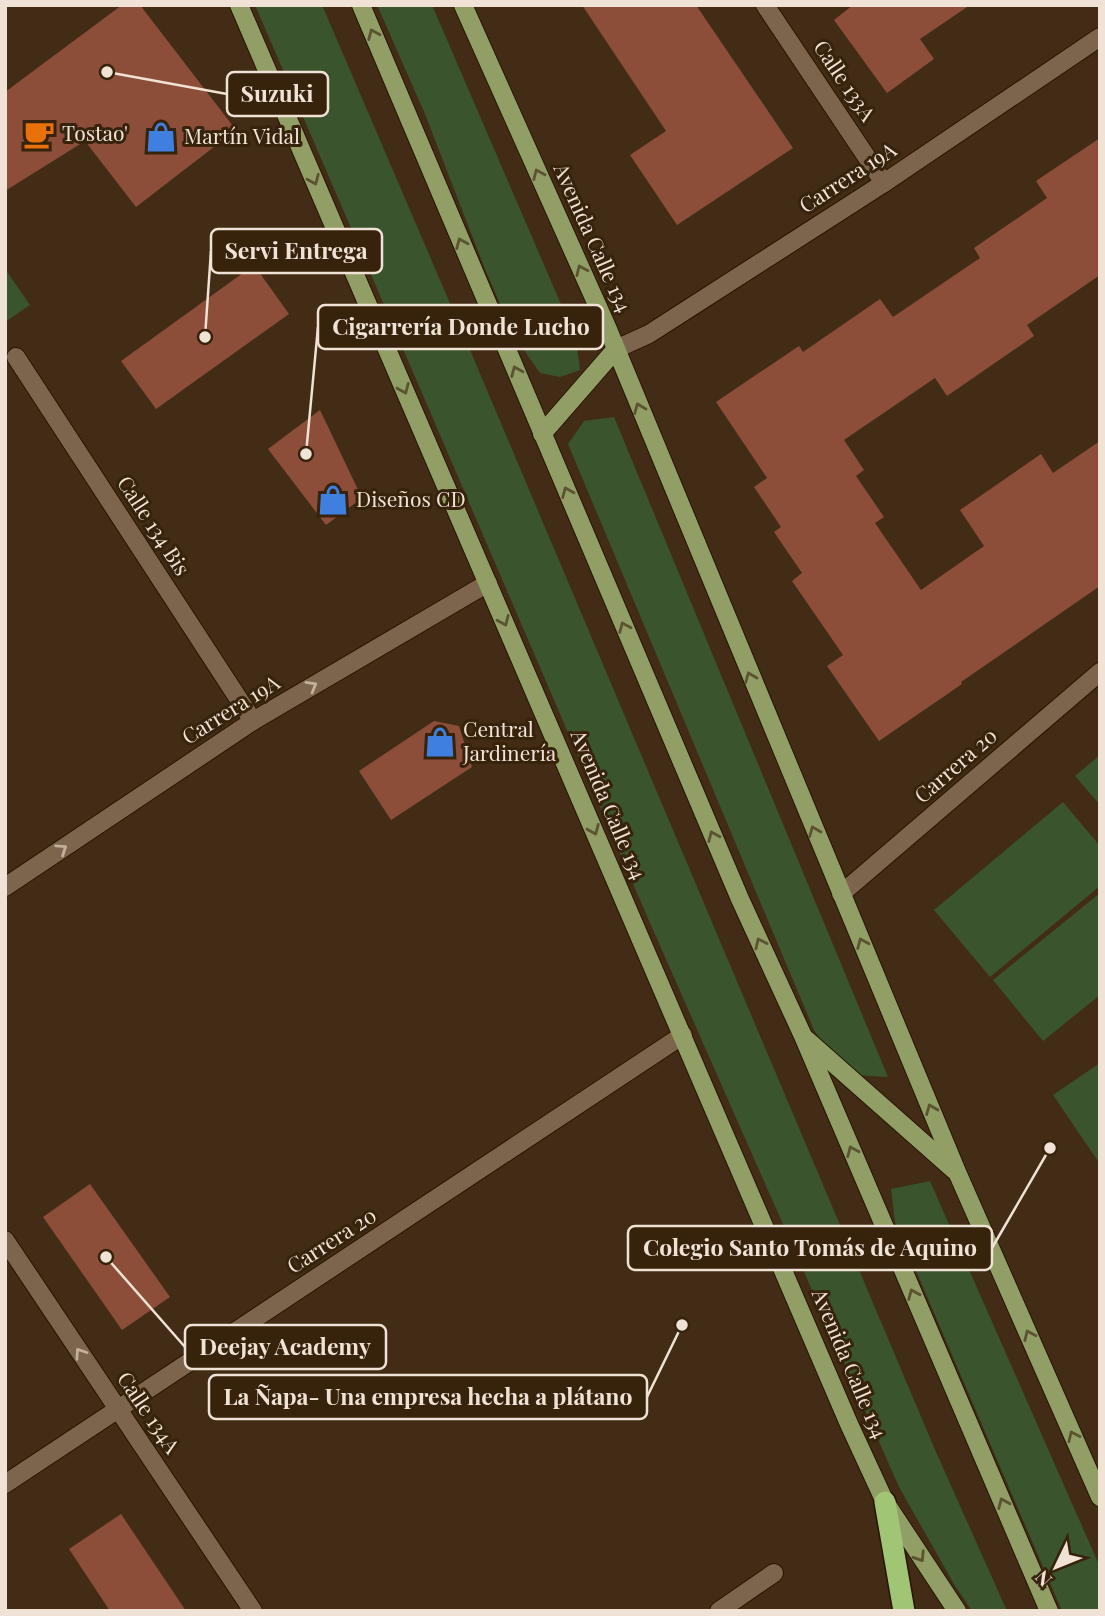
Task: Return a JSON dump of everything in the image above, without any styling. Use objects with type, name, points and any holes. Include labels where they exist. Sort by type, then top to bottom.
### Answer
[{"type":"highway","points":[[885,1502],[904,1611]]},
{"type":"main road","name":"Avenida Calle 134","points":[[239,5],[885,1502],[957,1611]]},
{"type":"main road","points":[[361,5],[740,899],[803,1035],[1049,1611]]},
{"type":"main road","name":"Avenida Calle 134","points":[[463,5],[616,349],[957,1172],[1095,1471],[1100,1497]]},
{"type":"main road","points":[[542,434],[616,349]]},
{"type":"main road","points":[[803,1035],[957,1172]]},
{"type":"street","name":"Calle 133A","points":[[765,5],[884,183]]},
{"type":"street","name":"Carrera 19A","points":[[616,349],[649,334],[884,183],[1100,37]]},
{"type":"street","name":"Calle 134 Bis","points":[[16,357],[253,721]]},
{"type":"street","name":"Carrera 19A","points":[[5,887],[253,721],[488,583]]},
{"type":"street","name":"Carrera 20","points":[[841,894],[1100,672]]},
{"type":"street","name":"Carrera 20","points":[[5,1484],[683,1035]]},
{"type":"street","name":"Calle 134A","points":[[5,1240],[254,1611]]},
{"type":"street","points":[[719,1611],[775,1573]]},
{"type":"green space","points":[[255,5],[322,5],[936,1452],[1007,1611],[972,1611],[899,1487],[650,923]]},
{"type":"green space","points":[[377,5],[432,5],[576,339],[580,370],[560,377],[540,373],[514,336],[425,114]]},
{"type":"green space","points":[[5,269],[30,305],[5,322]]},
{"type":"green space","points":[[614,417],[888,1077],[856,1075],[832,1057],[814,1030],[568,444],[584,421]]},
{"type":"green space","points":[[1100,755],[1100,805],[1075,776]]},
{"type":"green space","points":[[1063,802],[1100,846],[1100,886],[990,977],[934,910]]},
{"type":"green space","points":[[1100,893],[1100,995],[1043,1041],[993,980]]},
{"type":"green space","points":[[1100,1063],[1100,1164],[1053,1095]]},
{"type":"green space","points":[[930,1181],[1100,1567],[1100,1611],[1062,1611],[895,1222],[891,1189]]},
{"type":"building","points":[[122,5],[140,5],[236,130],[136,207],[85,141],[5,191],[5,92]]},
{"type":"building","points":[[582,5],[696,5],[793,148],[677,225],[630,155],[666,131]]},
{"type":"building","points":[[853,5],[970,5],[920,39],[934,59],[887,93],[834,20]]},
{"type":"building","points":[[1100,138],[1100,275],[1027,325],[1034,336],[947,396],[935,378],[844,440],[864,470],[856,476],[884,517],[875,523],[921,590],[984,546],[960,510],[1041,454],[1053,473],[1100,441],[1100,586],[879,741],[827,666],[843,655],[792,581],[802,573],[774,532],[781,527],[754,487],[767,478],[716,402],[799,346],[803,352],[880,299],[893,317],[980,258],[974,248],[1047,198],[1036,181]]},
{"type":"building","points":[[254,265],[289,314],[156,409],[121,361]]},
{"type":"building","points":[[320,410],[362,498],[326,525],[268,449]]},
{"type":"building","points":[[434,721],[459,726],[472,767],[391,820],[359,771]]},
{"type":"building","points":[[90,1184],[170,1297],[122,1330],[43,1217]]},
{"type":"building","points":[[121,1514],[186,1611],[110,1611],[69,1549]]},
{"type":"place","name":"Suzuki","points":[[107,72]]},
{"type":"place","name":"Tostao'","points":[[39,134]]},
{"type":"place","name":"Martín Vidal","points":[[161,137]]},
{"type":"place","name":"Servi Entrega","points":[[205,337]]},
{"type":"place","name":"Cigarrería Donde Lucho","points":[[306,454]]},
{"type":"place","name":"Diseños CD","points":[[333,500]]},
{"type":"place","name":"Central Jardinería","points":[[440,742]]},
{"type":"place","name":"Colegio Santo Tomás de Aquino","points":[[1050,1148]]},
{"type":"place","name":"Deejay Academy","points":[[106,1257]]},
{"type":"place","name":"La Ñapa- Una empresa hecha a plátano","points":[[682,1325]]}]
